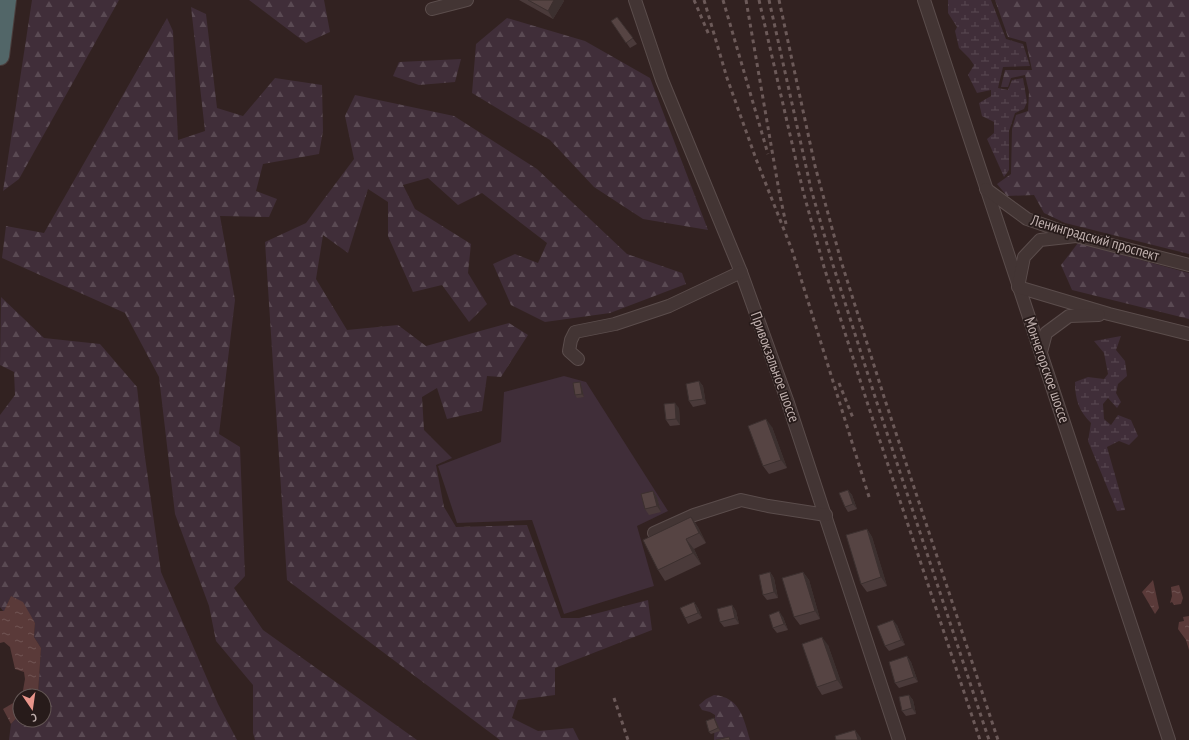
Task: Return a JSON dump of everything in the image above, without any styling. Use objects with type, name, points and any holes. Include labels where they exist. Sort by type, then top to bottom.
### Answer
[{"type":"highway","points":[[0,56],[7,0]]},
{"type":"street","points":[[432,9],[468,0]]},
{"type":"street","name":"Привокзальное шоссе","points":[[635,0],[662,80],[741,272],[787,400],[899,740]]},
{"type":"street","name":"Мончегорское шоссе","points":[[924,0],[1169,740]]},
{"type":"street","name":"Ленинградский проспект","points":[[986,189],[1027,219],[1076,236],[1189,265]]},
{"type":"street","points":[[1076,236],[1040,240],[1024,257],[1018,287],[1109,314],[1189,334]]},
{"type":"street","points":[[578,359],[569,351],[571,340],[575,332],[615,324],[669,306],[741,272]]},
{"type":"street","points":[[1041,352],[1046,333],[1069,316],[1109,314]]},
{"type":"street","points":[[654,533],[694,515],[741,500],[826,516]]},
{"type":"green space","points":[[32,0],[119,0],[19,179],[3,191]]},
{"type":"green space","points":[[249,0],[324,0],[330,32],[306,43]]},
{"type":"green space","points":[[948,0],[991,0],[1006,39],[1023,44],[1030,66],[1003,67],[998,88],[1008,90],[1012,80],[1023,78],[1027,102],[1024,109],[1015,113],[1009,131],[1009,170],[1004,177],[987,139],[994,133],[994,122],[982,116],[979,103],[991,96],[991,90],[977,93],[968,75],[974,65],[959,48],[955,31],[957,27],[948,13]]},
{"type":"green space","points":[[995,0],[1189,0],[1189,254],[1065,223],[1044,213],[1034,195],[1007,196],[997,184],[1011,174],[1012,129],[1016,115],[1028,111],[1029,92],[1025,75],[1011,78],[1008,87],[1001,87],[1005,70],[1032,70],[1026,42],[1008,37]]},
{"type":"green space","points":[[191,7],[206,14],[217,108],[243,116],[275,78],[322,85],[323,131],[319,154],[263,164],[256,191],[277,199],[269,217],[220,216],[235,300],[219,434],[240,447],[245,576],[234,588],[263,630],[417,740],[255,740],[253,733],[253,685],[216,641],[209,606],[175,514],[159,377],[125,313],[2,258],[6,226],[44,233],[167,18],[173,31],[178,140],[205,131]]},
{"type":"green space","points":[[507,18],[585,41],[650,78],[708,230],[643,219],[594,187],[550,140],[472,93],[476,44]]},
{"type":"green space","points":[[461,59],[455,82],[419,85],[393,76],[399,62]]},
{"type":"green space","points":[[355,95],[454,116],[537,169],[627,254],[682,273],[686,284],[610,313],[545,322],[511,305],[493,264],[515,254],[538,263],[547,243],[482,193],[458,205],[428,178],[403,185],[415,209],[471,244],[468,273],[487,304],[469,322],[442,285],[413,292],[388,236],[388,202],[368,189],[348,253],[323,235],[316,279],[347,330],[398,325],[426,346],[509,323],[528,335],[501,377],[487,376],[482,411],[447,419],[437,388],[422,397],[424,430],[452,458],[436,465],[444,507],[456,527],[527,525],[561,618],[579,618],[648,600],[652,630],[555,668],[555,695],[518,700],[512,718],[538,731],[573,728],[579,740],[500,740],[287,580],[265,242],[306,223],[354,159],[345,116]]},
{"type":"green space","points":[[1078,243],[1189,273],[1189,319],[1072,290],[1061,265]]},
{"type":"green space","points":[[1,297],[44,338],[100,344],[137,387],[161,572],[218,704],[237,740],[9,740],[12,723],[12,728],[52,728],[52,688],[38,688],[41,648],[34,637],[35,623],[11,596],[4,612],[0,607],[0,415],[15,395],[14,372],[0,365]]},
{"type":"green space","points":[[1121,336],[1116,350],[1125,361],[1127,376],[1118,384],[1116,393],[1121,402],[1117,408],[1108,398],[1103,404],[1104,419],[1111,425],[1118,415],[1131,420],[1138,436],[1129,445],[1119,441],[1107,447],[1125,510],[1117,511],[1088,441],[1091,423],[1083,414],[1078,405],[1075,382],[1088,377],[1104,379],[1108,374],[1104,353],[1094,341]]},
{"type":"green space","points":[[564,376],[586,382],[668,511],[637,526],[654,586],[564,614],[532,520],[457,523],[438,466],[501,442],[504,392]]},
{"type":"green space","points":[[714,695],[730,700],[740,710],[746,724],[750,740],[714,740],[715,715],[702,710],[699,705]]},
{"type":"water","points":[[1153,580],[1159,608],[1155,614],[1142,592]]},
{"type":"water","points":[[1179,585],[1183,598],[1181,604],[1174,605],[1172,602],[1170,603],[1172,596],[1171,587]]},
{"type":"water","points":[[11,596],[23,602],[35,623],[34,637],[41,648],[38,688],[23,688],[25,679],[24,672],[15,669],[10,647],[4,642],[0,643],[0,611],[4,611]]},
{"type":"water","points":[[1189,616],[1189,650],[1186,640],[1178,629],[1179,622],[1184,621],[1183,617]]},
{"type":"water","points":[[12,704],[11,724],[3,709]]},
{"type":"building","points":[[528,0],[554,0],[548,11]]},
{"type":"building","points":[[617,17],[633,38],[626,43],[611,21]]},
{"type":"building","points":[[699,381],[703,399],[689,401],[686,384]]},
{"type":"building","points":[[580,382],[582,394],[575,395],[573,383]]},
{"type":"building","points":[[675,403],[676,419],[666,420],[664,404]]},
{"type":"building","points":[[766,419],[781,460],[763,466],[748,426]]},
{"type":"building","points":[[848,490],[853,504],[845,507],[839,493]]},
{"type":"building","points":[[653,491],[657,506],[645,509],[641,494]]},
{"type":"building","points":[[691,517],[699,533],[686,539],[693,553],[658,570],[643,540]]},
{"type":"building","points":[[867,529],[881,577],[861,584],[846,535]]},
{"type":"building","points":[[770,572],[774,592],[763,595],[759,575]]},
{"type":"building","points":[[803,572],[815,611],[794,617],[782,578]]},
{"type":"building","points":[[694,602],[698,613],[685,618],[680,608]]},
{"type":"building","points":[[732,605],[735,618],[720,622],[717,609]]},
{"type":"building","points":[[779,611],[784,624],[773,628],[769,615]]},
{"type":"building","points":[[893,620],[901,640],[885,646],[877,626]]},
{"type":"building","points":[[822,637],[837,680],[817,687],[802,644]]},
{"type":"building","points":[[907,656],[914,677],[895,683],[889,662]]},
{"type":"building","points":[[909,695],[912,708],[902,711],[899,697]]},
{"type":"building","points":[[714,718],[718,728],[709,732],[706,721]]},
{"type":"building","points":[[855,730],[858,740],[836,740],[835,736]]},
{"type":"building","points":[[729,737],[730,740],[716,740]]},
{"type":"railway","points":[[694,0],[709,35]]},
{"type":"railway","points":[[704,0],[727,78],[756,159],[792,250],[870,500]]},
{"type":"railway","points":[[723,0],[768,154]]},
{"type":"railway","points":[[746,0],[786,224]]},
{"type":"railway","points":[[759,0],[803,191],[824,267],[868,405],[980,740]]},
{"type":"railway","points":[[769,0],[811,189],[833,265],[877,403],[989,740]]},
{"type":"railway","points":[[779,0],[815,166],[841,261],[885,400],[998,740]]},
{"type":"railway","points":[[839,383],[853,418]]},
{"type":"railway","points":[[614,698],[628,740]]}]
